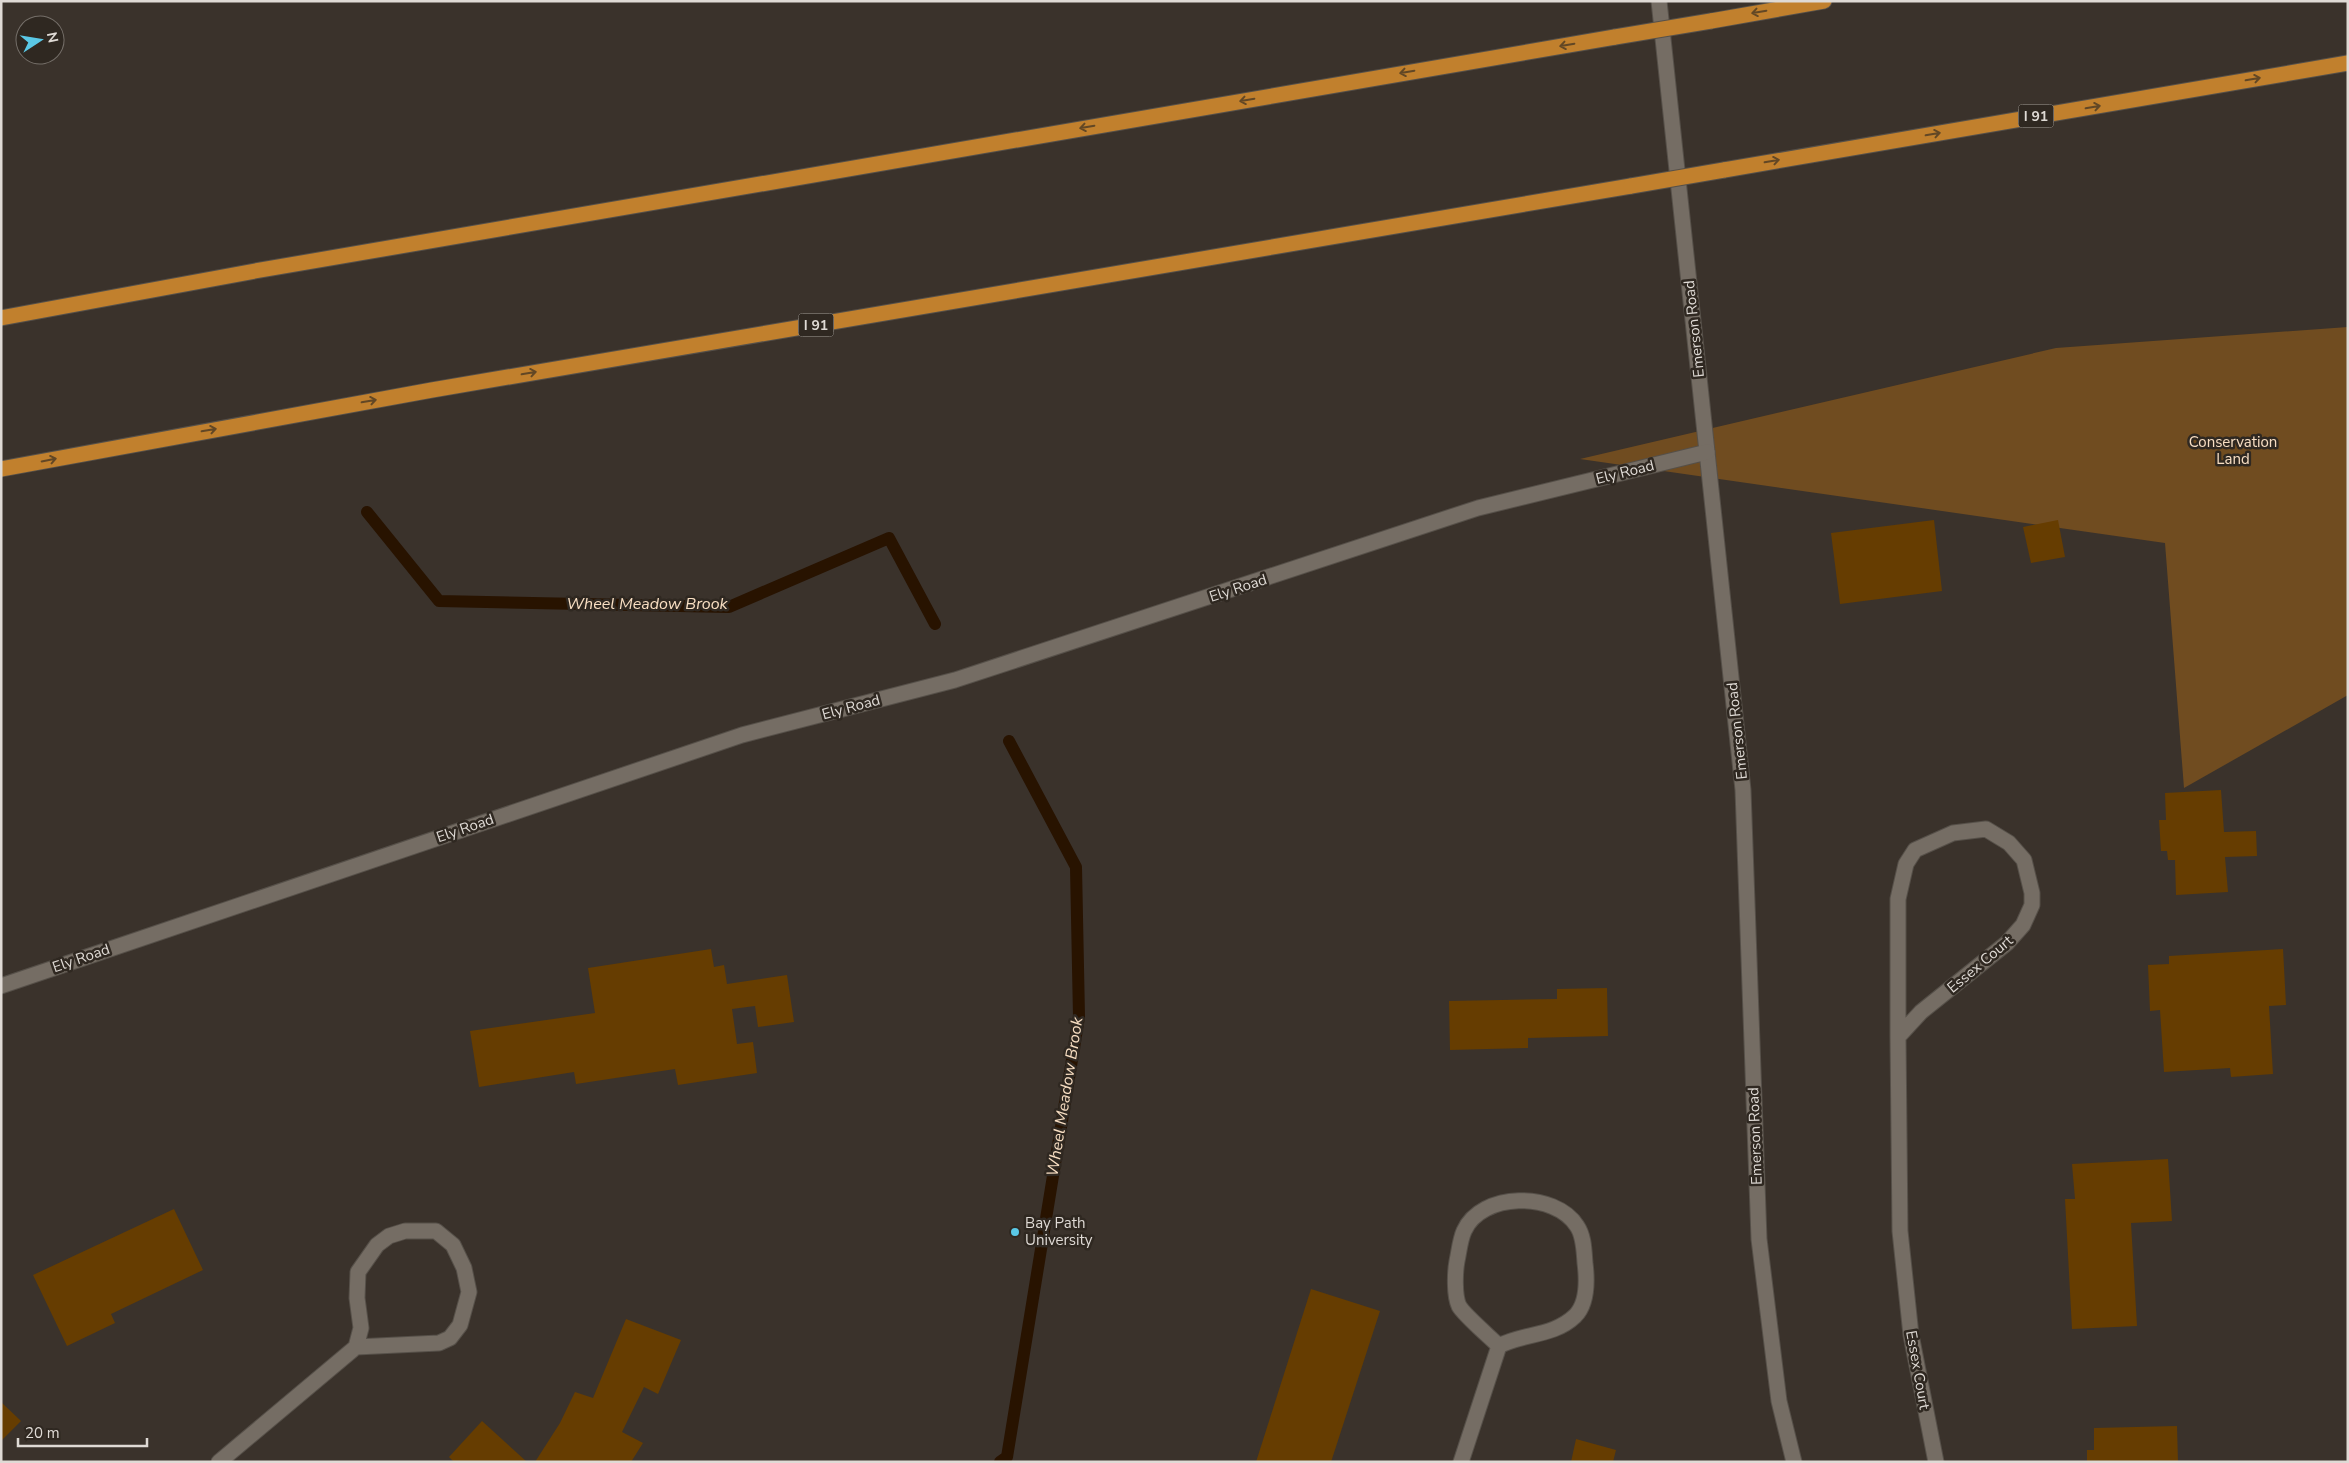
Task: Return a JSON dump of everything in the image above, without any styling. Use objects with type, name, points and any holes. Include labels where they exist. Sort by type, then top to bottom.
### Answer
[{"type":"highway","points":[[1,318],[294,264],[1824,1]]},
{"type":"highway","name":"I 91","points":[[1,469],[422,391],[2348,63]]},
{"type":"street","name":"Emerson Road","points":[[1659,1],[1743,790],[1759,1239],[1779,1401],[1794,1462]]},
{"type":"street","name":"Ely Road","points":[[1,986],[742,735],[955,680],[1478,508],[1707,452]]},
{"type":"street","name":"Essex Court","points":[[1898,1037],[1921,1012],[2008,943],[2023,925],[2032,905],[2032,893],[2024,860],[2009,843],[1986,829],[1953,833],[1915,850],[1906,864],[1898,899],[1898,1037],[1900,1232],[1911,1335],[1936,1462]]},
{"type":"street","points":[[1461,1462],[1499,1346],[1510,1340],[1552,1331],[1574,1317],[1582,1308],[1587,1280],[1582,1238],[1577,1226],[1568,1216],[1544,1203],[1529,1200],[1498,1203],[1479,1212],[1464,1231],[1455,1274],[1459,1306],[1499,1346]]},
{"type":"street","points":[[219,1462],[356,1347],[439,1343],[450,1338],[460,1325],[469,1292],[464,1268],[453,1245],[436,1231],[405,1231],[389,1236],[377,1245],[358,1272],[356,1298],[360,1328],[356,1347]]},
{"type":"green space","name":"Conservation Land","points":[[2348,327],[2348,695],[2184,788],[2165,543],[1580,459],[2056,348]]},
{"type":"building","points":[[1934,520],[1942,591],[1840,604],[1831,533]]},
{"type":"building","points":[[2058,520],[2065,557],[2031,563],[2023,527]]},
{"type":"building","points":[[2221,790],[2224,832],[2256,831],[2257,856],[2225,857],[2228,892],[2176,895],[2175,860],[2168,860],[2167,851],[2161,851],[2159,820],[2166,820],[2165,793]]},
{"type":"building","points":[[711,949],[714,967],[724,965],[727,984],[787,975],[794,1022],[758,1027],[755,1006],[732,1009],[737,1044],[753,1042],[757,1073],[678,1085],[675,1069],[576,1084],[574,1072],[479,1087],[470,1031],[595,1013],[588,968]]},
{"type":"building","points":[[2283,949],[2286,1005],[2269,1006],[2273,1074],[2231,1077],[2230,1068],[2164,1072],[2160,1010],[2150,1011],[2148,965],[2169,964],[2169,956]]},
{"type":"building","points":[[1607,988],[1608,1036],[1528,1038],[1528,1048],[1450,1050],[1449,1001],[1557,999],[1557,989]]},
{"type":"building","points":[[2168,1159],[2172,1221],[2131,1223],[2137,1326],[2072,1329],[2065,1199],[2075,1199],[2072,1164]]},
{"type":"building","points":[[174,1209],[203,1270],[111,1314],[115,1323],[67,1346],[33,1275]]},
{"type":"building","points":[[1311,1289],[1380,1311],[1331,1462],[1256,1462]]},
{"type":"building","points":[[626,1319],[681,1340],[658,1394],[644,1387],[622,1432],[643,1443],[631,1462],[535,1462],[560,1423],[575,1392],[593,1398]]},
{"type":"building","points":[[1,1402],[21,1421],[1,1441]]},
{"type":"building","points":[[482,1421],[527,1462],[454,1462],[449,1457]]},
{"type":"building","points":[[2177,1426],[2178,1462],[2087,1462],[2087,1450],[2094,1450],[2094,1428]]},
{"type":"building","points":[[1576,1439],[1616,1450],[1613,1462],[1571,1462]]},
{"type":"waterway","name":"Wheel Meadow Brook","points":[[367,512],[439,601],[729,607],[889,538],[935,624]]},
{"type":"waterway","name":"Wheel Meadow Brook","points":[[1000,1462],[1007,1457],[1079,1017],[1076,867],[1009,741]]},
{"type":"place","name":"Bay Path University","points":[[1015,1232]]}]
